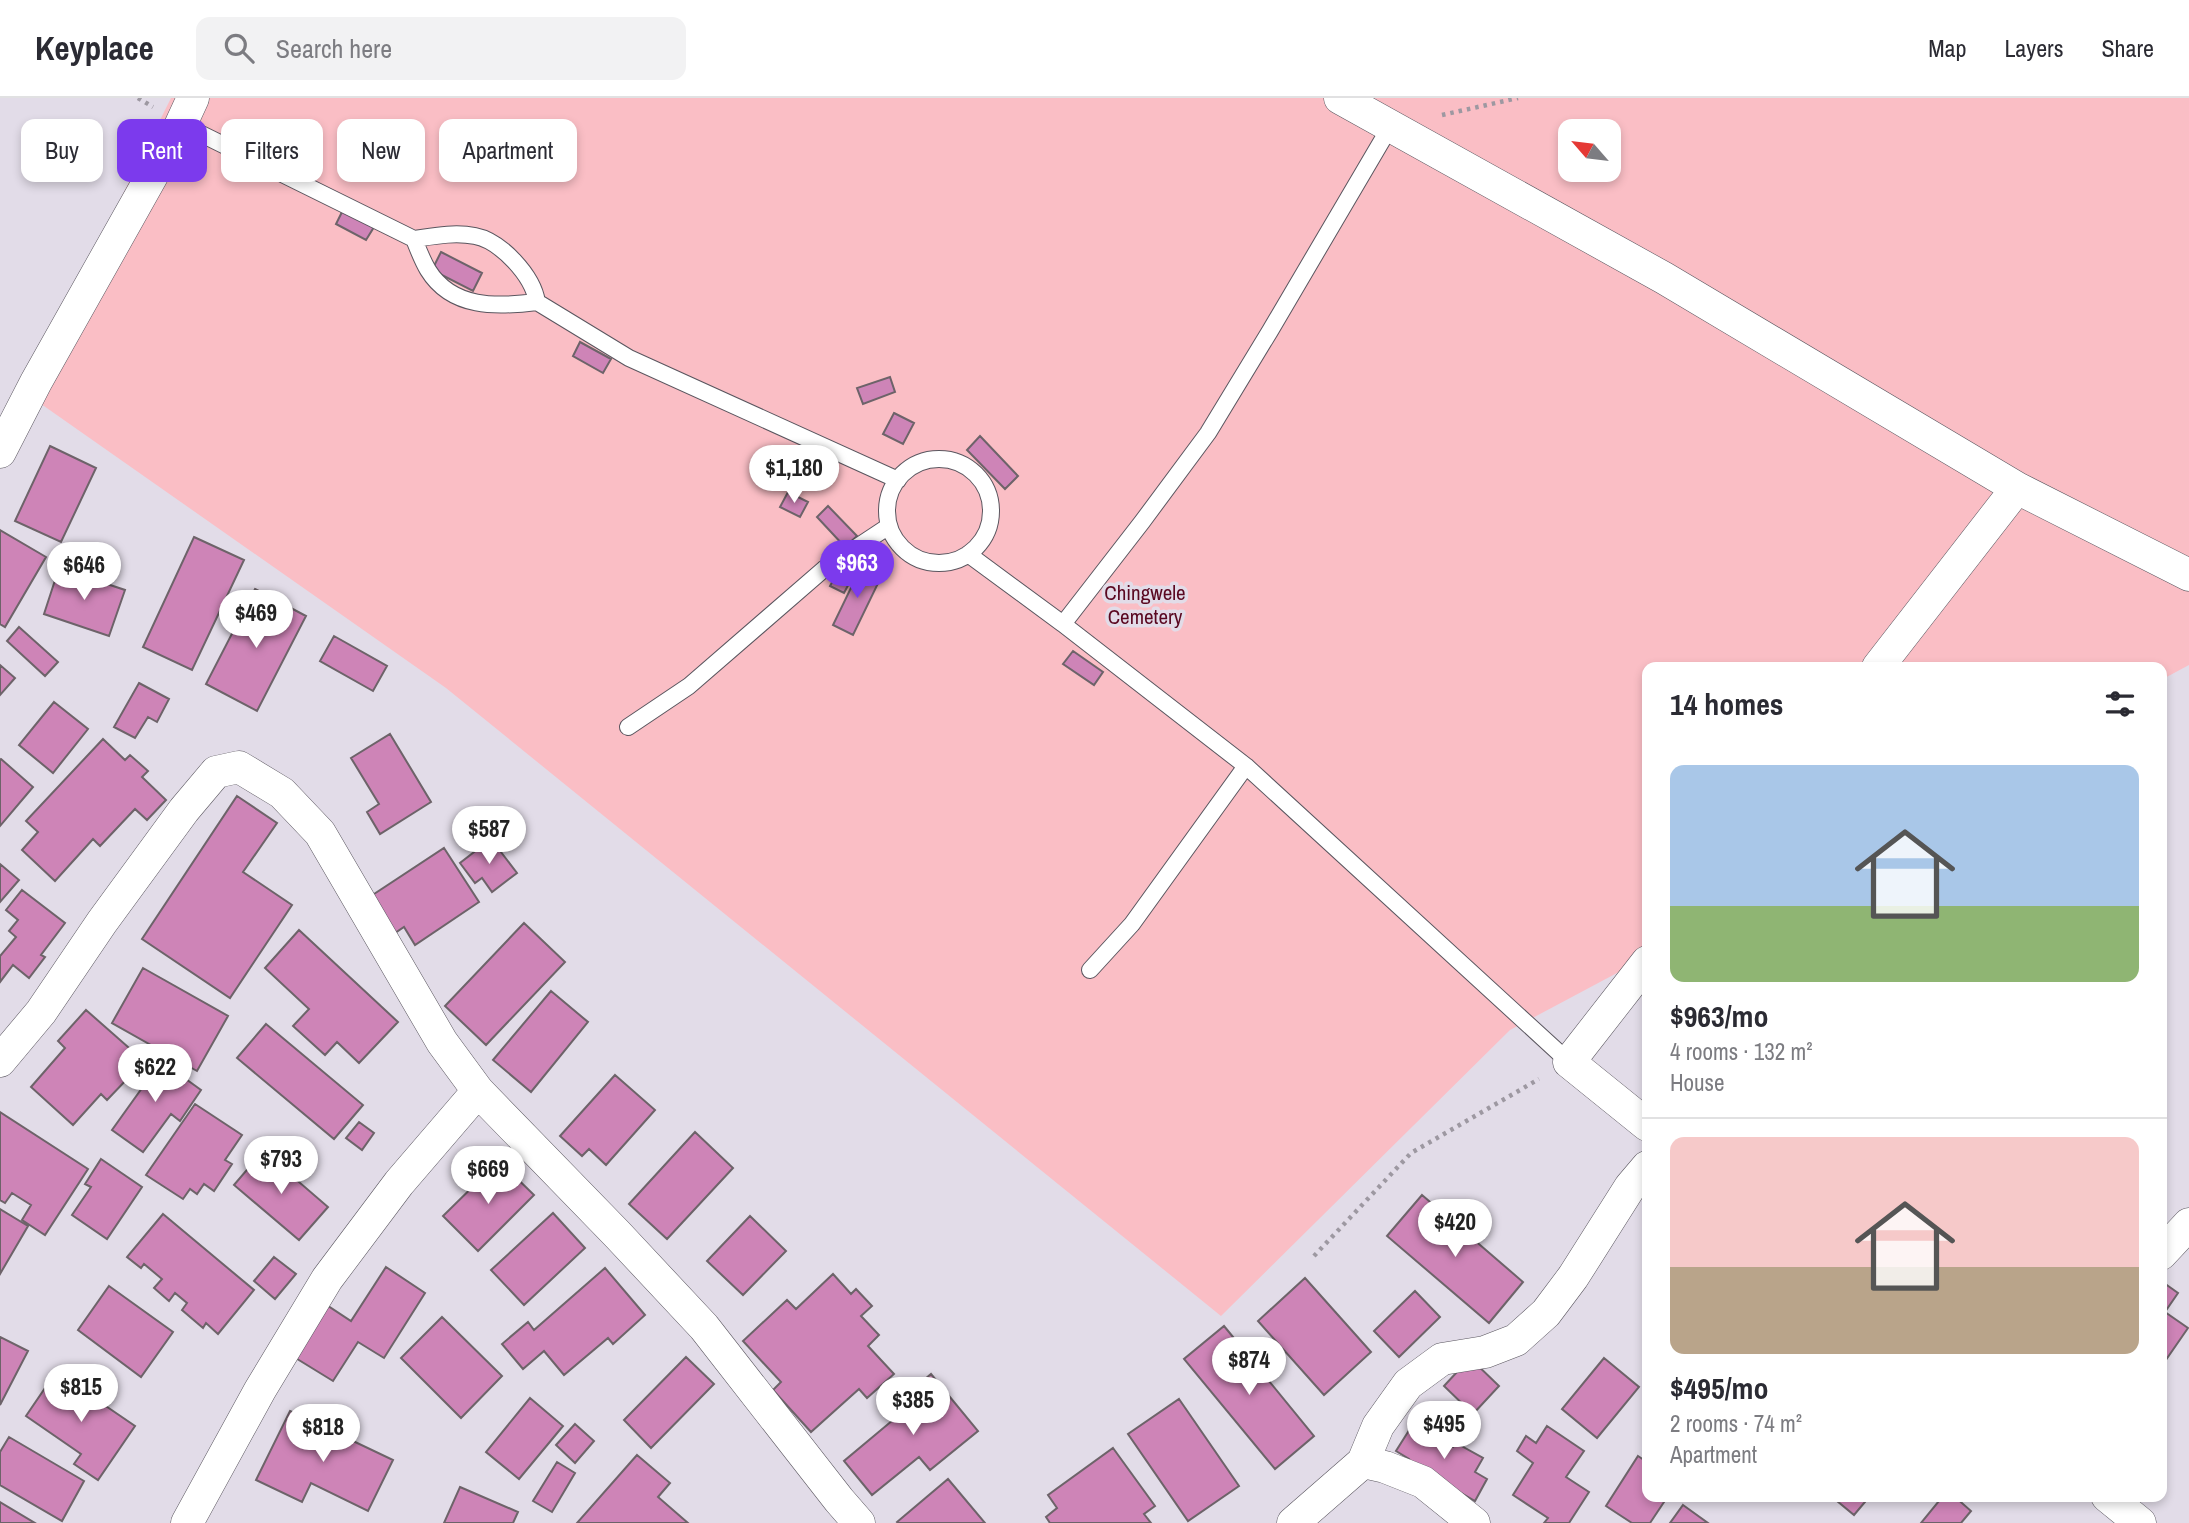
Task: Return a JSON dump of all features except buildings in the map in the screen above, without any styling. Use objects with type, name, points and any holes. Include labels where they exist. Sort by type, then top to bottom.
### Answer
[{"type":"street","points":[[1340,98],[1664,278],[2017,488],[2189,576]]},
{"type":"street","points":[[0,452],[187,111]]},
{"type":"street","points":[[1882,662],[2017,488]]},
{"type":"street","points":[[0,1061],[41,1012],[102,922],[184,810],[216,772],[239,767],[282,793],[320,832],[442,1042],[478,1091],[704,1327],[859,1523]]},
{"type":"street","points":[[1642,968],[1569,1062],[1642,1121]]},
{"type":"street","points":[[187,1523],[260,1390],[327,1279],[399,1183],[478,1091]]},
{"type":"street","points":[[1293,1523],[1363,1462],[1378,1426],[1408,1384],[1442,1359],[1485,1352],[1516,1340],[1546,1312],[1573,1277],[1630,1186],[1642,1173]]},
{"type":"street","points":[[2167,1248],[2189,1224]]},
{"type":"street","points":[[1363,1462],[1385,1467],[1423,1482],[1474,1523]]},
{"type":"street","points":[[2114,1502],[2140,1523]]},
{"type":"lane","points":[[187,111],[414,239],[446,235],[477,236],[500,248],[523,271],[535,290],[537,302]]},
{"type":"lane","points":[[1063,624],[1208,433],[1390,127]]},
{"type":"lane","points":[[414,239],[428,271],[444,288],[474,304],[506,306],[537,302],[629,358],[898,480]]},
{"type":"lane","points":[[941,459],[957,462],[971,470],[982,482],[989,496],[991,513],[981,543],[954,561],[938,564],[922,561],[907,553],[896,541],[890,526],[887,510],[890,494],[898,480],[925,461],[941,459]]},
{"type":"lane","points":[[628,727],[689,685],[824,569],[890,526]]},
{"type":"lane","points":[[968,554],[1247,766],[1569,1062]]},
{"type":"lane","points":[[1090,970],[1132,924],[1247,766]]},
{"type":"path","points":[[1441,115],[1518,98]]},
{"type":"path","points":[[1314,1256],[1412,1153],[1569,1062]]},
{"type":"green space","name":"Chingwele Cemetery","points":[[171,98],[2189,98],[2189,665],[2167,677],[2167,662],[1642,662],[1642,960],[1510,1030],[1221,1316],[446,688],[24,392],[129,182],[207,182],[207,119],[160,119]]}]
